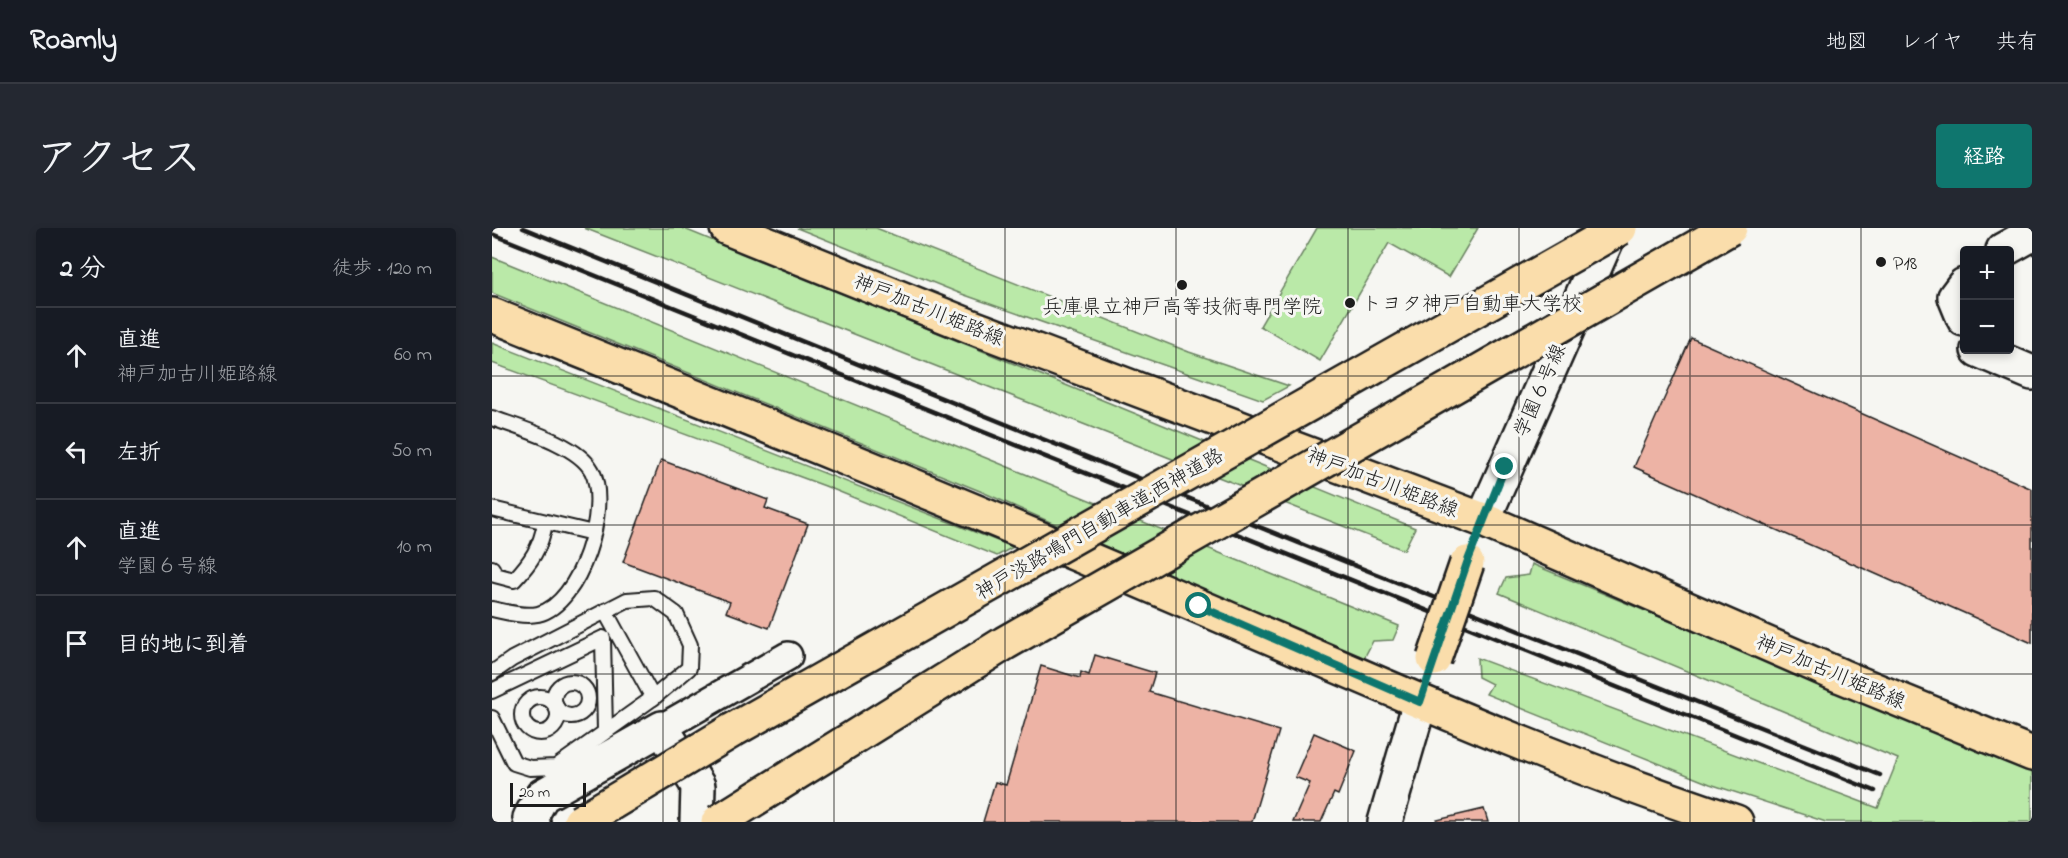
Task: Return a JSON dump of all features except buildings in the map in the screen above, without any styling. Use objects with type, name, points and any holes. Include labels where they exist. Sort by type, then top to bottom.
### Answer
[{"type":"main road","name":"神戸加古川姫路線","points":[[727,228],[970,326],[1483,520],[1841,676],[2032,754]]},
{"type":"main road","name":"神戸淡路鳴門自動車道;西神道路","points":[[580,822],[733,730],[1620,228]]},
{"type":"main road","points":[[718,822],[1005,643],[1730,228]]},
{"type":"main road","points":[[492,315],[910,484],[1420,702],[1664,799],[1736,822]]},
{"type":"main road","points":[[1420,702],[1483,520]]},
{"type":"street","name":"学園６号線","points":[[1483,520],[1612,228]]},
{"type":"street","points":[[2010,246],[2032,234]]},
{"type":"street","points":[[1960,291],[1955,297],[1960,308]]},
{"type":"street","points":[[1987,354],[2032,373]]},
{"type":"street","points":[[533,822],[530,818],[542,796],[658,713],[788,656]]},
{"type":"street","points":[[1385,822],[1420,702]]},
{"type":"street","points":[[658,713],[698,786],[697,822]]},
{"type":"lane","points":[[492,418],[568,448],[592,470],[599,495],[593,533],[579,578],[562,598],[538,614],[508,613],[492,609]]},
{"type":"lane","points":[[492,509],[593,533]]},
{"type":"lane","points":[[492,568],[495,575],[514,580],[528,566],[541,544],[545,523]]},
{"type":"lane","points":[[492,674],[512,659],[627,600],[654,598],[676,614],[690,645],[689,668],[658,713],[605,731],[556,767],[530,768],[514,763],[492,718]]},
{"type":"lane","points":[[605,611],[658,713]]},
{"type":"lane","points":[[492,692],[603,638],[605,731]]},
{"type":"lane","points":[[545,698],[555,705],[557,718],[548,731],[532,732],[523,723],[522,712],[528,702],[545,698]]},
{"type":"lane","points":[[500,734],[523,723]]},
{"type":"green space","points":[[584,228],[682,228],[1415,528],[1404,550]]},
{"type":"green space","points":[[797,228],[876,228],[1189,352],[1289,386],[1263,400],[959,293]]},
{"type":"green space","points":[[1317,228],[1478,228],[1449,277],[1389,243],[1320,361],[1260,326]]},
{"type":"green space","points":[[492,257],[1399,626],[1393,640],[1373,641],[1363,660],[980,491],[492,293]]},
{"type":"green space","points":[[492,343],[1013,547],[997,556],[825,486],[492,363]]},
{"type":"green space","points":[[1532,564],[2032,771],[2032,822],[1826,822],[1710,784],[1486,694],[1492,684],[1478,677],[1477,658],[1878,808],[1898,759],[1499,593],[1506,578],[1529,575]]},
{"type":"railway","points":[[523,228],[1316,550],[1880,775]]},
{"type":"railway","points":[[492,234],[1875,791]]},
{"type":"place","name":"P18","points":[[1881,262]]},
{"type":"place","name":"兵庫県立神戸高等技術専門学院","points":[[1182,285]]},
{"type":"place","name":"トヨタ神戸自動車大学校","points":[[1350,303]]},
{"type":"route","points":[[1199,606],[1420,702],[1467,563],[1505,467]]}]
